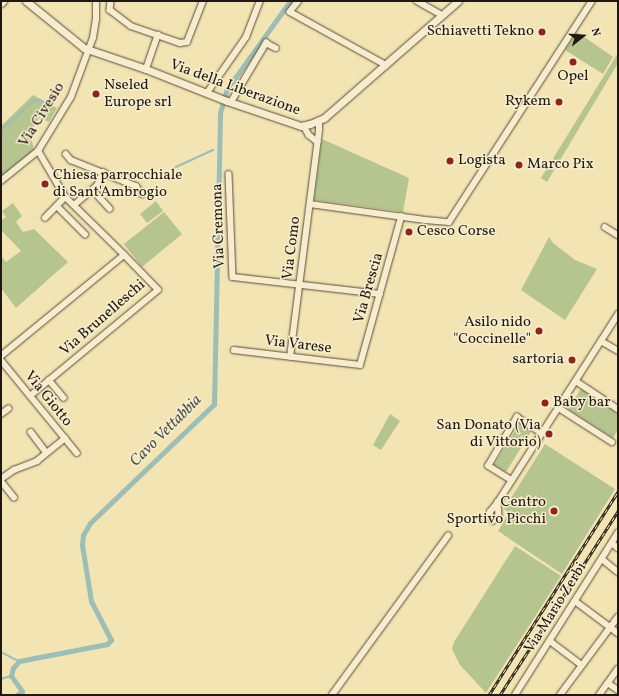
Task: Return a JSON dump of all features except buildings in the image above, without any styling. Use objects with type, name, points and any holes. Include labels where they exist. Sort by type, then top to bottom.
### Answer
[{"type":"street","name":"Via della Liberazione","points":[[26,1],[82,47],[88,50],[146,69],[288,123],[304,126],[319,121],[386,65],[458,1]]},
{"type":"street","name":"Via Civesio","points":[[1,181],[38,151],[71,97],[88,50],[96,20],[96,1]]},
{"type":"street","points":[[111,1],[110,10],[130,26],[180,43],[187,42],[203,1]]},
{"type":"street","points":[[207,93],[246,37],[260,1]]},
{"type":"street","points":[[299,1],[290,12],[386,65]]},
{"type":"street","points":[[417,1],[442,16]]},
{"type":"street","points":[[310,204],[447,222],[453,218],[592,1]]},
{"type":"street","points":[[146,69],[158,35]]},
{"type":"street","points":[[229,101],[266,43],[276,48]]},
{"type":"street","name":"Via Como","points":[[290,357],[318,142],[319,121]]},
{"type":"street","points":[[304,126],[309,135],[318,142]]},
{"type":"street","points":[[1,356],[124,255],[65,197],[38,151]]},
{"type":"street","points":[[66,154],[71,160],[136,186],[142,194]]},
{"type":"street","points":[[74,205],[93,190],[99,183],[103,172]]},
{"type":"street","name":"Via Cremona","points":[[229,174],[233,277],[300,285]]},
{"type":"street","points":[[93,190],[110,209]]},
{"type":"street","points":[[45,218],[65,197]]},
{"type":"street","points":[[57,206],[85,234]]},
{"type":"street","name":"Via Brescia","points":[[360,365],[401,217]]},
{"type":"street","points":[[605,227],[618,235]]},
{"type":"street","name":"Via Brunelleschi","points":[[30,396],[158,290],[124,255]]},
{"type":"street","points":[[300,285],[380,294]]},
{"type":"street","points":[[498,502],[618,314]]},
{"type":"street","points":[[601,341],[618,351]]},
{"type":"street","name":"Via Varese","points":[[234,350],[360,365]]},
{"type":"street","name":"Via Giotto","points":[[1,360],[77,453]]},
{"type":"street","points":[[49,380],[64,398]]},
{"type":"street","points":[[576,381],[618,410]]},
{"type":"street","points":[[1,414],[8,408]]},
{"type":"street","points":[[559,408],[612,442]]},
{"type":"street","points":[[512,481],[488,466],[517,417],[542,433]]},
{"type":"street","points":[[31,432],[47,453]]},
{"type":"street","points":[[14,497],[1,480],[14,470],[37,461],[65,438]]},
{"type":"street","name":"Via Mario Zerbi","points":[[515,695],[618,533]]},
{"type":"street","points":[[332,695],[448,536]]},
{"type":"street","points":[[612,543],[618,548]]},
{"type":"street","points":[[602,559],[618,572]]},
{"type":"street","points":[[575,601],[618,633]]},
{"type":"street","points":[[560,695],[618,617]]},
{"type":"street","points":[[550,641],[582,665]]},
{"type":"street","points":[[599,695],[618,669]]},
{"type":"street","points":[[608,682],[618,690]]},
{"type":"green space","points":[[577,32],[613,57],[603,74],[565,50]]},
{"type":"green space","points":[[618,53],[618,63],[547,182],[541,178]]},
{"type":"green space","points":[[33,95],[57,108],[49,122],[39,118],[30,133],[34,150],[30,155],[1,177],[1,126]]},
{"type":"green space","points":[[322,139],[409,178],[403,212],[314,200]]},
{"type":"green space","points":[[156,201],[163,211],[147,223],[140,214]]},
{"type":"green space","points":[[13,203],[22,216],[16,222],[23,232],[34,229],[68,262],[16,308],[1,288],[1,256],[6,262],[21,251],[1,230],[1,221],[6,217],[2,211]]},
{"type":"green space","points":[[164,212],[182,234],[142,267],[124,244]]},
{"type":"green space","points":[[549,237],[553,243],[575,260],[597,269],[565,320],[521,290]]},
{"type":"green space","points":[[581,389],[618,414],[618,430],[613,438],[568,409]]},
{"type":"green space","points":[[390,414],[400,421],[381,450],[373,445]]},
{"type":"green space","points":[[520,423],[532,430],[506,472],[494,465]]},
{"type":"green space","name":"Centro Sportivo Picchi","points":[[545,444],[615,489],[562,574],[498,531],[509,513],[504,509]]},
{"type":"green space","points":[[515,546],[561,576],[486,693],[460,665],[452,649],[454,642]]},
{"type":"waterway","name":"Cavo Vettabbia","points":[[17,695],[22,691],[11,676],[13,668],[19,661],[107,644],[111,640],[91,601],[82,545],[83,535],[90,523],[214,404],[220,113],[227,89],[290,1]]},
{"type":"waterway","points":[[1,130],[35,100],[40,100],[50,106]]},
{"type":"waterway","points":[[174,168],[213,150]]},
{"type":"waterway","points":[[1,652],[19,661]]},
{"type":"waterway","points":[[1,679],[11,676]]},
{"type":"railway","points":[[489,695],[618,492]]},
{"type":"railway","points":[[500,695],[618,511]]},
{"type":"place","name":"Schiavetti Tekno","points":[[542,32]]},
{"type":"place","name":"Opel","points":[[573,62]]},
{"type":"place","name":"Nseled Europe srl","points":[[96,94]]},
{"type":"place","name":"Rykem","points":[[559,102]]},
{"type":"place","name":"Logista","points":[[450,161]]},
{"type":"place","name":"Marco Pix","points":[[519,165]]},
{"type":"place","name":"Chiesa parrocchiale di Sant'Ambrogio","points":[[45,184]]},
{"type":"place","name":"Cesco Corse","points":[[409,232]]},
{"type":"place","name":"Asilo nido \"Coccinelle\"","points":[[539,331]]},
{"type":"place","name":"sartoria","points":[[572,360]]},
{"type":"place","name":"Baby bar","points":[[545,403]]},
{"type":"place","name":"San Donato (Via di Vittorio)","points":[[549,434]]},
{"type":"place","name":"Centro Sportivo Picchi","points":[[554,511]]}]
